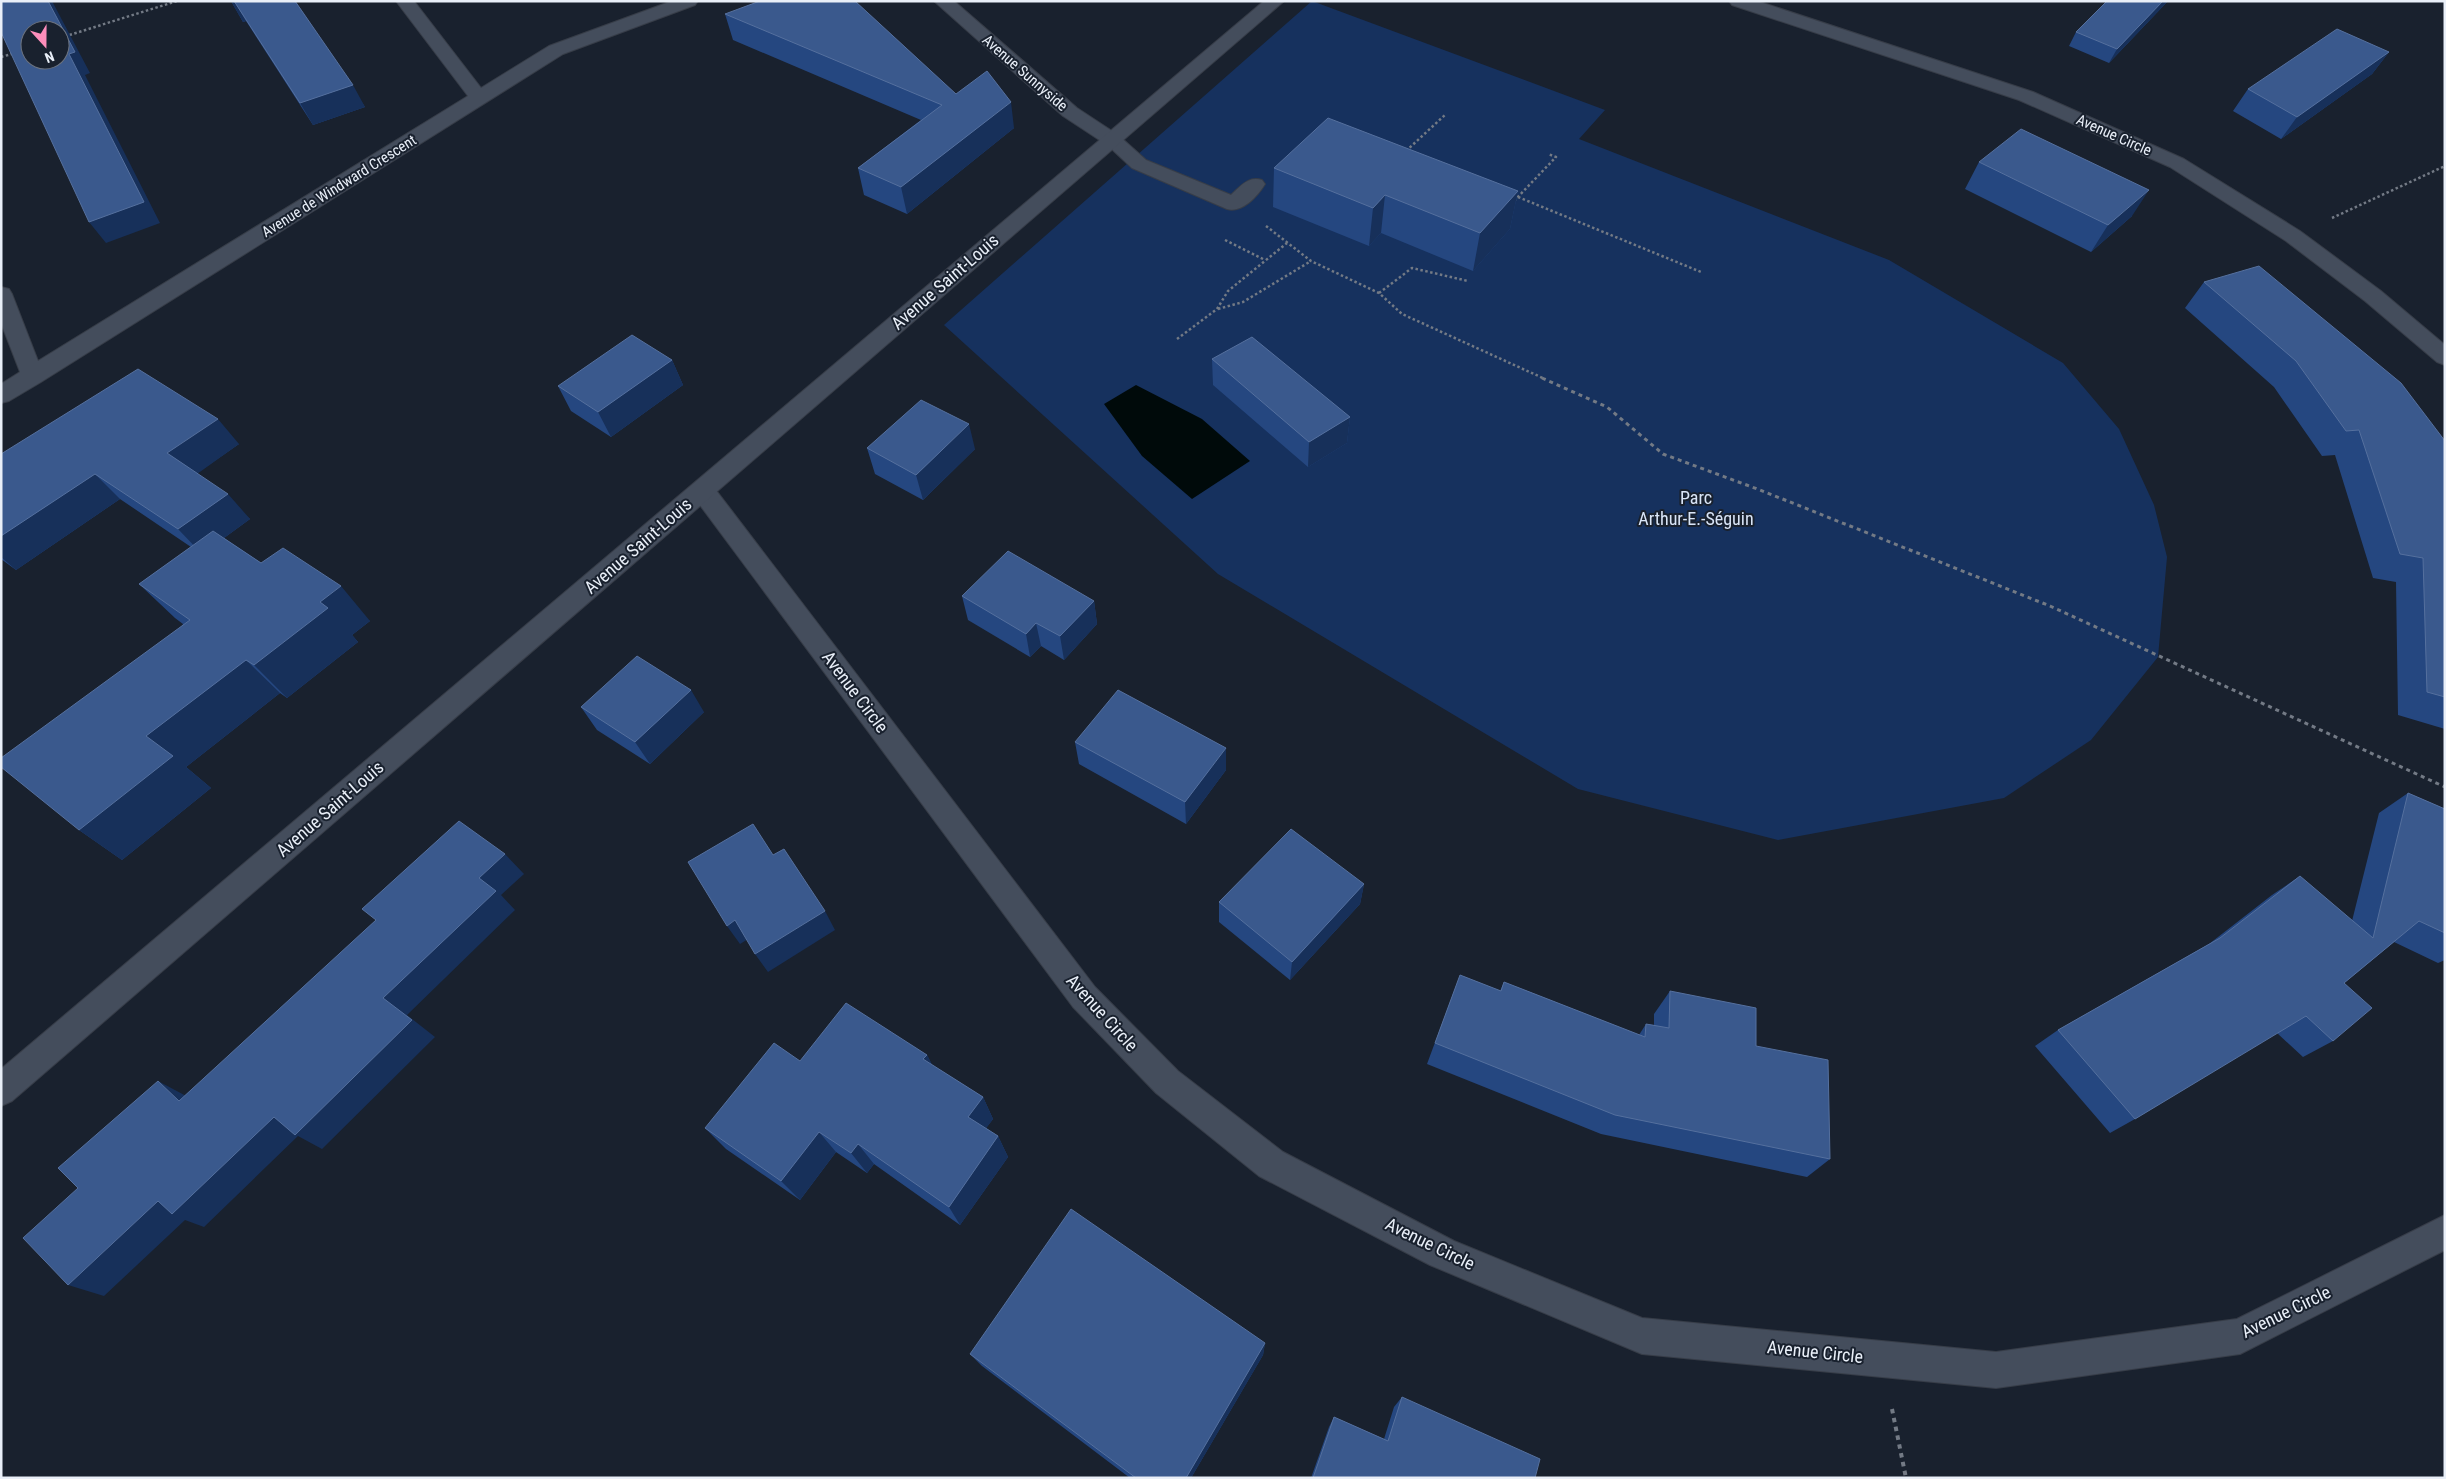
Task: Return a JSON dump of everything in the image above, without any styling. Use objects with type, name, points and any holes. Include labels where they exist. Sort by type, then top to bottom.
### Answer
[{"type":"street","points":[[405,1],[480,98]]},
{"type":"street","name":"Avenue de Windward Crescent","points":[[1,396],[556,50],[689,1]]},
{"type":"street","name":"Avenue Sunnyside","points":[[943,1],[1070,112],[1111,139],[1139,164],[1234,204],[1256,184]]},
{"type":"street","name":"Avenue Saint-Louis","points":[[1,1090],[703,491],[1111,139],[1275,1]]},
{"type":"street","name":"Avenue Circle","points":[[1738,1],[2026,96],[2177,163],[2293,236],[2374,296],[2445,356]]},
{"type":"street","points":[[1,294],[33,376]]},
{"type":"street","name":"Avenue Circle","points":[[703,491],[1084,998],[1167,1082],[1272,1164],[1442,1253],[1642,1336],[1996,1370],[2240,1336],[2445,1232]]},
{"type":"path","points":[[70,35],[177,1]]},
{"type":"path","points":[[1,57],[20,51]]},
{"type":"path","points":[[1406,152],[1446,114]]},
{"type":"path","points":[[1512,203],[1556,157],[1548,154]]},
{"type":"path","points":[[2293,236],[2445,166]]},
{"type":"path","points":[[1518,197],[1701,272]]},
{"type":"path","points":[[1259,221],[1311,261],[1379,293],[1402,314],[1607,407],[1663,454],[1760,490],[2050,606],[2445,787]]},
{"type":"path","points":[[1177,339],[1217,309],[1228,291],[1287,243]]},
{"type":"path","points":[[1217,309],[1243,302],[1311,261]]},
{"type":"path","points":[[1379,293],[1412,268],[1468,281]]},
{"type":"path","points":[[1883,1359],[1906,1478]]},
{"type":"green space","name":"Parc Arthur-E.-Séguin","points":[[1312,1],[1605,110],[1579,139],[1889,260],[2063,363],[2119,429],[2154,505],[2167,557],[2158,657],[2091,740],[2004,798],[1778,840],[1578,789],[1218,574],[944,325]]},
{"type":"shaded area","points":[[1136,385],[1202,419],[1250,461],[1192,499],[1142,456],[1104,404]]},
{"type":"building","points":[[1,1],[48,1],[58,20],[20,20],[20,70],[70,70],[70,56],[144,202],[89,222],[1,32]]},
{"type":"building","points":[[234,1],[295,1],[353,85],[300,103]]},
{"type":"building","points":[[760,1],[855,1],[956,94],[987,71],[1011,102],[901,187],[858,168],[942,105],[725,14]]},
{"type":"building","points":[[2107,1],[2163,1],[2117,49],[2076,32]]},
{"type":"building","points":[[2337,29],[2389,52],[2297,117],[2248,89]]},
{"type":"building","points":[[70,43],[75,52],[70,54]]},
{"type":"building","points":[[1328,118],[1518,191],[1480,233],[1385,195],[1373,208],[1274,168]]},
{"type":"building","points":[[2021,129],[2149,190],[2108,225],[1979,162]]},
{"type":"building","points":[[2259,266],[2401,383],[2445,441],[2445,697],[2427,692],[2423,558],[2400,554],[2359,430],[2346,431],[2296,361],[2204,282]]},
{"type":"building","points":[[632,335],[672,360],[598,412],[558,386]]},
{"type":"building","points":[[1252,337],[1350,417],[1309,442],[1212,359]]},
{"type":"building","points":[[138,369],[218,419],[167,453],[228,494],[178,529],[95,474],[1,536],[1,454]]},
{"type":"building","points":[[921,400],[969,424],[916,475],[867,448]]},
{"type":"building","points":[[213,531],[261,563],[283,548],[341,586],[320,602],[328,608],[254,665],[246,660],[146,736],[173,756],[79,830],[1,767],[1,758],[190,620],[139,584]]},
{"type":"building","points":[[1008,551],[1094,601],[1060,636],[1036,623],[1026,634],[962,596]]},
{"type":"building","points":[[637,656],[691,690],[635,742],[581,707]]},
{"type":"building","points":[[1118,690],[1226,748],[1185,802],[1075,742]]},
{"type":"building","points":[[2408,793],[2445,809],[2445,933],[2419,921],[2344,983],[2372,1008],[2333,1041],[2306,1016],[2135,1119],[2058,1030],[2220,938],[2300,876],[2373,938]]},
{"type":"building","points":[[459,821],[505,854],[479,878],[496,891],[383,998],[412,1020],[295,1135],[274,1117],[172,1214],[158,1201],[68,1285],[23,1238],[78,1188],[58,1168],[158,1081],[179,1101],[376,920],[362,909]]},
{"type":"building","points":[[753,824],[773,855],[784,849],[825,911],[755,954],[735,920],[727,926],[688,862]]},
{"type":"building","points":[[1291,829],[1364,884],[1292,962],[1219,902]]},
{"type":"building","points":[[1460,975],[1501,991],[1504,982],[1645,1037],[1646,1024],[1669,1028],[1670,991],[1756,1008],[1756,1046],[1828,1060],[1830,1159],[1615,1115],[1435,1043]]},
{"type":"building","points":[[846,1003],[927,1055],[923,1059],[983,1097],[968,1117],[998,1136],[949,1207],[858,1144],[851,1153],[819,1132],[781,1181],[705,1128],[774,1043],[800,1061]]},
{"type":"building","points":[[1071,1209],[1265,1343],[1186,1478],[1136,1478],[970,1354]]},
{"type":"building","points":[[1402,1397],[1540,1459],[1535,1478],[1313,1478],[1334,1417],[1388,1441]]}]
